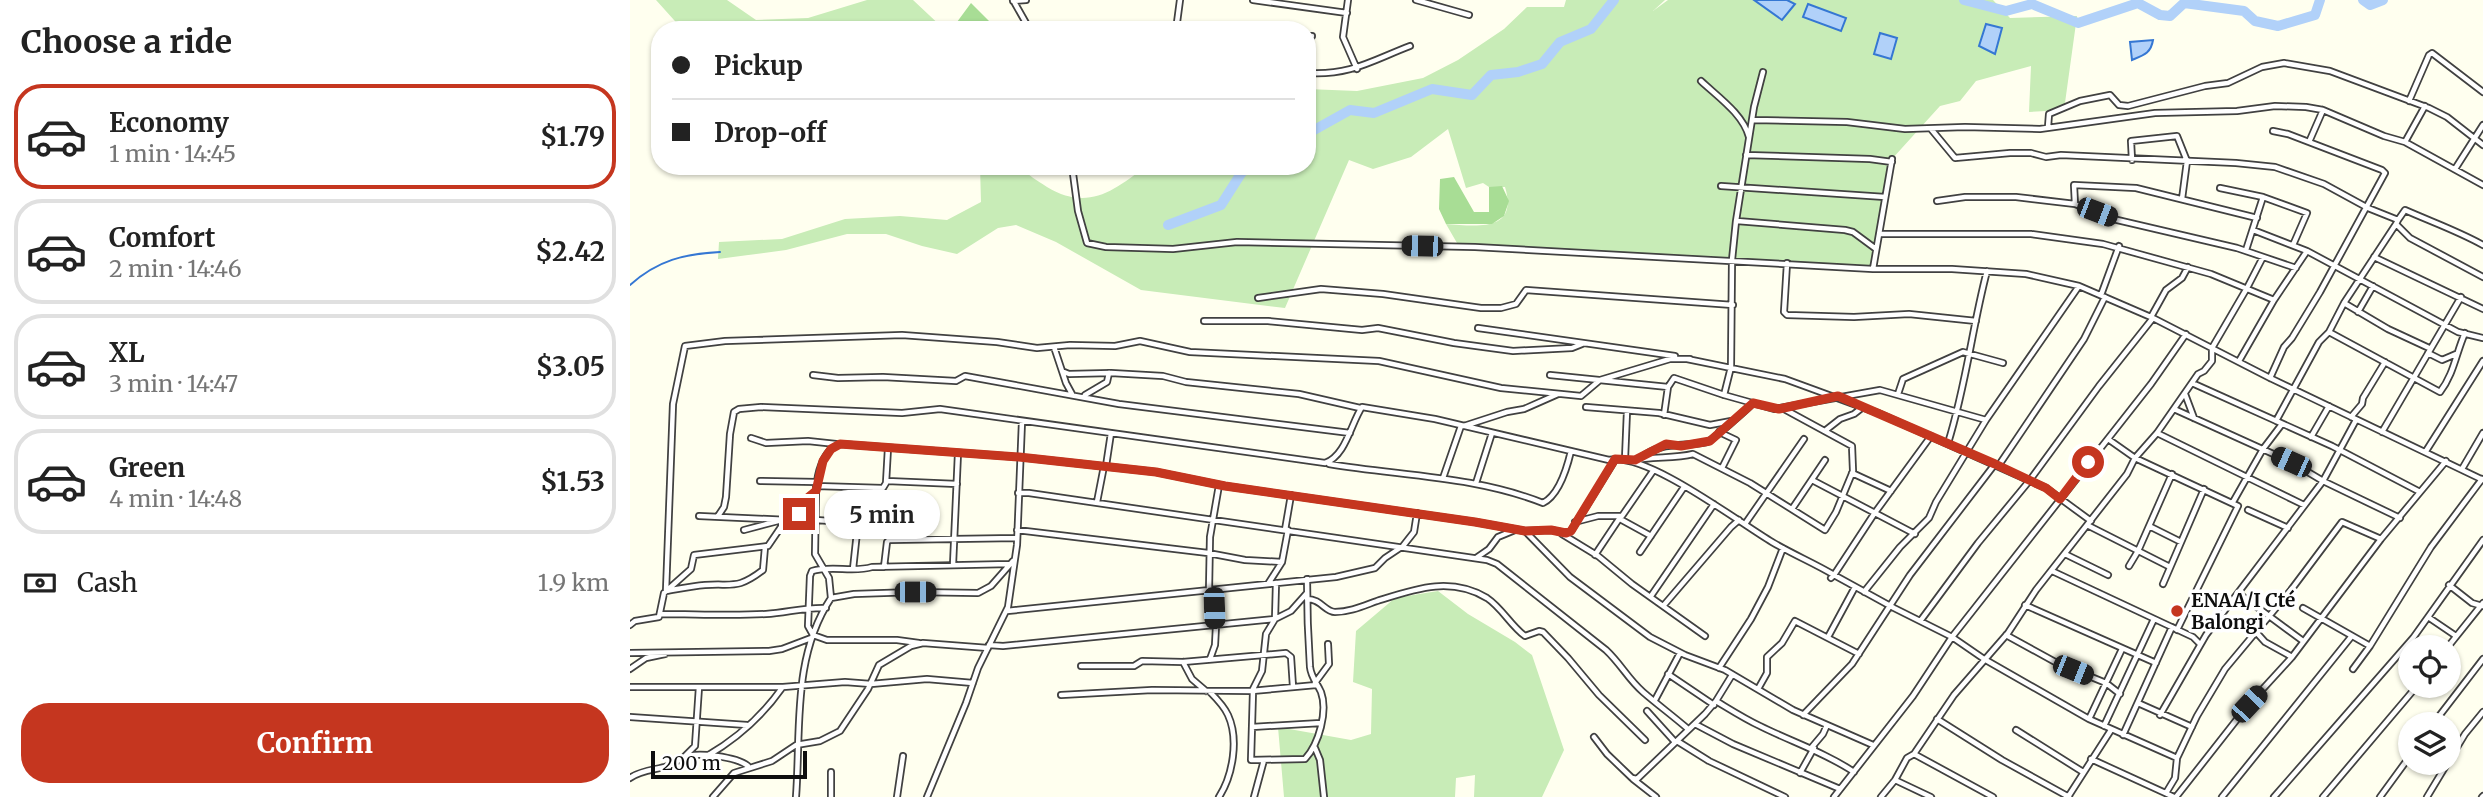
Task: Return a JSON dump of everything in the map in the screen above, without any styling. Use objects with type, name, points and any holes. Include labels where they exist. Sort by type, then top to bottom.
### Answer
[{"type":"street","points":[[1025,21],[1013,0],[1026,0]]},
{"type":"street","points":[[1177,21],[1180,0]]},
{"type":"street","points":[[1253,0],[1347,13]]},
{"type":"street","points":[[1348,0],[1343,37],[1357,69]]},
{"type":"street","points":[[1416,0],[1469,15]]},
{"type":"street","points":[[1316,74],[1357,69],[1410,46]]},
{"type":"street","points":[[2409,101],[2432,53],[2483,92]]},
{"type":"street","points":[[2048,127],[2049,114],[2087,99],[2110,95],[2119,105],[2128,106],[2205,86],[2236,81],[2253,71],[2278,62],[2330,71],[2425,106],[2447,117],[2483,145]]},
{"type":"street","points":[[1724,395],[1731,368],[1732,260],[1736,221],[1763,72]]},
{"type":"street","points":[[1701,81],[1745,126],[1749,138]]},
{"type":"street","points":[[1753,120],[1847,122],[1905,129],[2048,127],[2155,113],[2237,111],[2275,106],[2306,107],[2323,110],[2405,142],[2483,185]]},
{"type":"street","points":[[2405,142],[2425,106]]},
{"type":"street","points":[[2309,142],[2323,110]]},
{"type":"street","points":[[2455,170],[2483,125]]},
{"type":"street","points":[[1931,129],[1955,158],[2031,153],[2046,157],[2061,155],[2132,160],[2187,160],[2275,167],[2324,184],[2397,222],[2410,238],[2483,277]]},
{"type":"street","points":[[2270,378],[2284,347],[2335,266],[2385,176],[2384,172],[2288,134],[2273,131]]},
{"type":"street","points":[[2132,160],[2132,140],[2175,135],[2179,138],[2179,145],[2187,160],[2182,199]]},
{"type":"street","points":[[1746,155],[1892,160],[1873,269]]},
{"type":"street","points":[[1073,175],[1078,211],[1087,243],[1106,247],[1173,249],[1237,242],[1475,247],[1873,269],[1987,271],[2026,274],[2079,286],[2152,317],[2270,378],[2482,479],[2431,547],[2353,669]]},
{"type":"street","points":[[2075,204],[2074,185],[2136,188],[2257,218]]},
{"type":"street","points":[[1721,186],[1885,197]]},
{"type":"street","points":[[2220,188],[2263,197],[2307,213],[2293,245]]},
{"type":"street","points":[[1937,201],[1965,197],[2017,197],[2075,204],[2113,219],[2246,250],[2296,268]]},
{"type":"street","points":[[2246,250],[2263,197]]},
{"type":"street","points":[[2276,421],[2319,342],[2329,332],[2344,303],[2405,210],[2442,227],[2456,230],[2483,245]]},
{"type":"street","points":[[1736,221],[1845,230],[1853,232],[1876,249]]},
{"type":"street","points":[[2253,230],[2307,251],[2445,324],[2483,338]]},
{"type":"street","points":[[1879,233],[2031,234],[2119,246],[2247,288],[2274,300]]},
{"type":"street","points":[[1802,715],[1852,664],[1930,547],[1997,465],[2077,350],[2103,296],[2119,246]]},
{"type":"street","points":[[2239,361],[2274,300],[2307,251]]},
{"type":"street","points":[[1881,797],[1895,780],[1907,758],[1914,754],[1937,719],[2006,635],[2025,605],[2127,474],[2135,458],[2212,360],[2212,348],[2263,257]]},
{"type":"street","points":[[2374,257],[2483,309]]},
{"type":"street","points":[[1787,263],[1784,312],[1787,315],[1854,317],[1909,314],[1976,321]]},
{"type":"street","points":[[1921,620],[2152,317],[2166,290],[2182,278],[2188,268]]},
{"type":"street","points":[[1948,443],[1958,411],[1987,271]]},
{"type":"street","points":[[1864,592],[1900,547],[1929,518],[1986,420],[2079,286]]},
{"type":"street","points":[[2358,312],[2373,286]]},
{"type":"street","points":[[1258,298],[1321,289],[1501,308],[1516,304],[1526,290],[1733,305]]},
{"type":"street","points":[[2382,432],[2461,297]]},
{"type":"street","points":[[2344,303],[2442,360],[2456,354]]},
{"type":"street","points":[[1204,321],[1268,321],[1362,330],[1378,328],[1513,351],[1572,348],[1583,344]]},
{"type":"street","points":[[1478,328],[1690,359],[1785,379],[1838,396],[2046,488],[2089,523],[2170,567]]},
{"type":"street","points":[[2329,332],[2441,391],[2453,370],[2465,333]]},
{"type":"street","points":[[1835,797],[1913,696],[1952,637],[2108,439],[2186,334]]},
{"type":"street","points":[[661,614],[666,591],[673,404],[685,346],[758,339],[838,339],[902,335],[997,342],[1037,348],[1115,346],[1140,341],[1190,352],[1379,361],[1501,388],[1581,396],[1600,380],[1670,359],[1690,359]]},
{"type":"street","points":[[1054,347],[1059,366],[1073,394]]},
{"type":"street","points":[[1898,394],[1903,379],[1957,354],[1970,353],[2003,363]]},
{"type":"street","points":[[2426,451],[2483,361]]},
{"type":"street","points":[[2161,715],[2199,642],[2323,481],[2363,398],[2385,362]]},
{"type":"street","points":[[1064,372],[1163,376],[1186,382],[1299,394],[1360,408],[1421,416],[1609,460],[1631,461],[1714,504],[1833,576],[1952,637],[1984,659],[2089,719],[2177,758]]},
{"type":"street","points":[[1083,396],[1107,382],[1109,373]]},
{"type":"street","points":[[813,374],[838,379],[883,377],[956,381],[965,376],[1119,404],[1350,433]]},
{"type":"street","points":[[1550,375],[1668,387]]},
{"type":"street","points":[[1664,415],[1668,387],[1674,378],[1774,409],[1880,390],[1986,420]]},
{"type":"street","points":[[2192,383],[2311,438],[2340,447],[2420,492]]},
{"type":"street","points":[[2185,393],[2194,419]]},
{"type":"street","points":[[1462,426],[1524,409],[1558,394]]},
{"type":"street","points":[[1639,459],[1666,444],[1681,446],[1710,441],[1753,403]]},
{"type":"street","points":[[2311,438],[2329,406]]},
{"type":"street","points":[[1586,407],[1664,415],[1710,425],[1731,421]]},
{"type":"street","points":[[1825,430],[1863,407]]},
{"type":"street","points":[[718,516],[726,497],[730,429],[734,412],[740,409],[791,408],[902,413],[932,409],[1443,478],[1518,494],[1545,503],[1562,478],[1571,451]]},
{"type":"street","points":[[1325,463],[1334,457],[1350,433],[1360,408]]},
{"type":"street","points":[[1631,461],[1693,454],[1768,494],[1825,530],[1843,497],[1852,473],[1852,444],[1783,408]]},
{"type":"street","points":[[2174,409],[2263,449],[2400,518]]},
{"type":"street","points":[[1625,459],[1627,411]]},
{"type":"street","points":[[927,797],[1011,597],[1012,563],[1017,538],[1022,421]]},
{"type":"street","points":[[2233,502],[2263,449],[2282,424]]},
{"type":"street","points":[[1443,478],[1462,426]]},
{"type":"street","points":[[1719,432],[1736,440],[1722,468]]},
{"type":"street","points":[[1097,502],[1111,433]]},
{"type":"street","points":[[1476,484],[1492,433]]},
{"type":"street","points":[[2157,433],[2304,505]]},
{"type":"street","points":[[2462,469],[2483,433]]},
{"type":"street","points":[[1833,576],[1875,511],[1931,436]]},
{"type":"street","points":[[751,438],[766,443],[808,441],[1105,466],[1516,530],[1551,530],[1561,533],[1595,555],[1705,636]]},
{"type":"street","points":[[1745,524],[1804,439]]},
{"type":"street","points":[[2108,439],[2135,458],[2233,502],[2238,508],[2155,663],[2123,735]]},
{"type":"street","points":[[796,797],[804,660],[831,598],[831,585],[815,554],[816,486],[823,461],[836,445]]},
{"type":"street","points":[[760,481],[880,489],[885,487],[887,481],[888,448]]},
{"type":"street","points":[[953,565],[958,453]]},
{"type":"street","points":[[1561,533],[1570,532],[1615,459]]},
{"type":"street","points":[[1792,509],[1825,460]]},
{"type":"street","points":[[2091,759],[2175,797],[2249,704],[2292,657],[2381,539],[2446,461]]},
{"type":"street","points":[[1595,555],[1653,471]]},
{"type":"street","points":[[1852,473],[1891,491]]},
{"type":"street","points":[[2129,566],[2172,474]]},
{"type":"street","points":[[1812,480],[1915,534]]},
{"type":"street","points":[[887,481],[957,484]]},
{"type":"street","points":[[1210,659],[1215,645],[1215,626],[1209,553],[1219,485]]},
{"type":"street","points":[[744,530],[797,516],[816,486]]},
{"type":"street","points":[[1640,552],[1684,487]]},
{"type":"street","points":[[2163,584],[2204,489]]},
{"type":"street","points":[[1018,493],[1403,546],[1497,564],[1616,659],[1637,686],[1688,729]]},
{"type":"street","points":[[1291,495],[1277,583],[1275,619],[1266,634],[1262,671],[1253,691],[1251,760],[1304,760],[1314,747],[1321,723],[1321,695],[1310,668],[1307,579]]},
{"type":"street","points":[[816,520],[886,523],[889,499]]},
{"type":"street","points":[[1651,596],[1714,504]]},
{"type":"street","points":[[2248,510],[2288,528]]},
{"type":"street","points":[[1007,611],[1336,577],[1375,568],[1403,546],[1413,532],[1417,513]]},
{"type":"street","points":[[699,516],[785,519]]},
{"type":"street","points":[[1575,522],[1598,516],[1621,517],[1651,536]]},
{"type":"street","points":[[666,591],[691,569],[697,554],[765,547],[770,544],[785,519]]},
{"type":"street","points":[[1664,605],[1739,520]]},
{"type":"street","points":[[853,569],[857,522]]},
{"type":"street","points":[[2166,793],[2175,778],[2177,758],[2205,700],[2225,669],[2291,590],[2342,522],[2381,539]]},
{"type":"street","points":[[2149,526],[2181,542]]},
{"type":"street","points":[[1017,530],[1209,553],[1245,560],[1282,562]]},
{"type":"street","points":[[1476,558],[1489,550],[1498,537],[1516,530]]},
{"type":"street","points":[[1525,531],[1555,563],[1590,593],[1650,637],[1731,674],[1802,715],[1873,745]]},
{"type":"street","points":[[884,567],[889,540],[1017,538]]},
{"type":"street","points":[[2274,797],[2399,654],[2483,540]]},
{"type":"street","points":[[666,591],[701,585],[734,586],[742,583],[762,570],[765,547]]},
{"type":"street","points":[[1719,668],[1751,619],[1768,587],[1783,548]]},
{"type":"street","points":[[2065,554],[2108,575]]},
{"type":"street","points":[[831,598],[915,592],[978,593],[991,586],[1012,563]]},
{"type":"street","points":[[812,637],[808,626],[808,607],[812,571],[823,568],[1012,563]]},
{"type":"street","points":[[1268,584],[1279,570]]},
{"type":"street","points":[[2052,571],[2199,642]]},
{"type":"street","points":[[2449,585],[2472,603],[2482,605],[2457,635]]},
{"type":"street","points":[[1307,596],[1317,600],[1330,612],[1336,612],[1364,607],[1419,587],[1467,589],[1487,598],[1522,635],[1527,636],[1539,630],[1547,636],[1599,695],[1645,740]]},
{"type":"street","points":[[1828,637],[1855,587]]},
{"type":"street","points":[[2238,593],[2304,641]]},
{"type":"street","points":[[630,653],[769,651],[782,649],[812,637],[827,640],[897,640],[1003,646],[1275,619],[1291,611],[1307,596]]},
{"type":"street","points":[[2025,605],[2155,663]]},
{"type":"street","points":[[632,622],[656,618],[661,614],[763,614],[796,611],[808,607],[826,608]]},
{"type":"street","points":[[2303,608],[2370,646]]},
{"type":"street","points":[[2428,617],[2455,635]]},
{"type":"street","points":[[2104,726],[2154,619]]},
{"type":"street","points":[[1758,689],[1767,673],[1767,657],[1782,643],[1794,622],[1797,621],[1859,654]]},
{"type":"street","points":[[2256,632],[2265,642],[2292,657]]},
{"type":"street","points":[[2006,635],[2057,663],[2106,683],[2120,694]]},
{"type":"street","points":[[2222,797],[2351,637]]},
{"type":"street","points":[[713,797],[734,773],[772,761],[799,744],[820,741],[842,729],[871,684],[880,663],[919,643]]},
{"type":"street","points":[[1061,695],[1153,690],[1253,691],[1316,684],[1329,664],[1328,644]]},
{"type":"street","points":[[2089,719],[2122,649]]},
{"type":"street","points":[[630,669],[646,657],[680,651]]},
{"type":"street","points":[[1655,701],[1680,653]]},
{"type":"street","points":[[1081,666],[1134,666],[1142,661],[1183,662],[1290,654],[1293,687]]},
{"type":"street","points":[[2442,712],[2483,659]]},
{"type":"street","points":[[1183,662],[1192,679],[1223,706],[1229,718],[1233,757],[1231,771],[1219,797]]},
{"type":"street","points":[[1668,674],[1715,703],[1760,726],[1813,748],[1854,772]]},
{"type":"street","points":[[1633,779],[1637,779],[1715,703],[1731,674]]},
{"type":"street","points":[[630,687],[783,687],[845,682],[871,684],[927,678],[973,683]]},
{"type":"street","points":[[630,778],[667,766],[695,746],[699,687]]},
{"type":"street","points":[[706,756],[722,747],[763,713],[783,687]]},
{"type":"street","points":[[2323,797],[2407,698]]},
{"type":"street","points":[[2138,703],[2192,727]]},
{"type":"street","points":[[1647,711],[1676,741],[1709,761],[1785,797]]},
{"type":"street","points":[[2427,797],[2465,734],[2483,712]]},
{"type":"street","points":[[630,717],[747,725]]},
{"type":"street","points":[[1937,719],[2069,797],[2111,730]]},
{"type":"street","points":[[1252,727],[1321,723]]},
{"type":"street","points":[[1695,723],[1701,729],[1712,731],[1733,744],[1840,789]]},
{"type":"street","points":[[1800,773],[1826,725]]},
{"type":"street","points":[[2016,730],[2083,772]]},
{"type":"street","points":[[1594,737],[1607,754],[1656,797]]},
{"type":"street","points":[[1314,747],[1320,760],[1324,797]]},
{"type":"street","points":[[1914,754],[1993,797]]},
{"type":"street","points":[[897,797],[903,756]]},
{"type":"street","points":[[683,757],[736,759],[748,767]]},
{"type":"street","points":[[1254,797],[1264,760]]},
{"type":"street","points":[[831,772],[831,797]]},
{"type":"street","points":[[2381,797],[2398,773]]},
{"type":"street","points":[[1895,780],[1926,796]]},
{"type":"green space","points":[[656,0],[727,0],[756,20],[808,18],[867,0],[913,0],[935,21],[675,21]]},
{"type":"green space","points":[[1566,0],[1665,0],[1653,11],[1668,0],[1993,0],[2010,18],[2077,16],[2064,110],[2029,112],[2031,66],[1976,81],[1960,101],[1940,106],[1892,159],[1873,269],[1475,247],[1457,243],[1446,224],[1492,224],[1506,212],[1508,202],[1505,187],[1489,187],[1483,183],[1466,188],[1448,129],[1411,157],[1373,169],[1349,160],[1285,308],[1141,290],[1056,242],[1016,225],[998,228],[957,254],[886,234],[847,234],[786,250],[718,259],[719,242],[782,239],[845,219],[900,216],[947,220],[981,202],[980,175],[1029,175],[1061,194],[1087,198],[1111,190],[1134,175],[1316,175],[1316,89],[1357,91],[1423,78],[1458,60],[1504,29],[1527,7],[1564,7]]},
{"type":"green space","points":[[971,3],[989,21],[958,21]]},
{"type":"green space","points":[[1454,177],[1474,212],[1489,212],[1489,187],[1502,186],[1509,201],[1504,216],[1492,224],[1446,224],[1439,209],[1440,179]]},
{"type":"green space","points":[[1438,591],[1468,614],[1532,655],[1564,750],[1542,797],[1474,797],[1475,775],[1456,778],[1455,797],[1284,797],[1278,727],[1351,740],[1371,734],[1372,689],[1353,682],[1356,631],[1395,598]]},
{"type":"water","points":[[1754,0],[1787,0],[1795,4],[1782,20]]},
{"type":"water","points":[[1808,4],[1846,18],[1841,31],[1803,17]]},
{"type":"water","points":[[1986,24],[2002,28],[1995,54],[1979,46]]},
{"type":"water","points":[[1880,33],[1897,38],[1891,59],[1874,54]]},
{"type":"water","points":[[2153,40],[2146,53],[2132,60],[2130,42]]},
{"type":"waterway","points":[[1316,129],[1350,110],[1374,113],[1432,89],[1472,95],[1491,75],[1518,72],[1542,64],[1560,42],[1591,29],[1614,0]]},
{"type":"waterway","points":[[1964,0],[2006,11],[2032,4],[2078,23],[2138,3],[2160,15],[2170,16],[2184,3],[2244,11],[2255,21],[2278,26],[2315,15],[2320,0]]},
{"type":"waterway","points":[[2363,0],[2370,5],[2383,0]]},
{"type":"waterway","points":[[1168,225],[1221,205],[1240,175]]},
{"type":"waterway","points":[[630,285],[661,264],[695,254],[720,252]]},
{"type":"place","name":"ENAA/I Cté Balongi","points":[[2177,611]]},
{"type":"route","points":[[799,514],[805,500],[816,491],[823,461],[831,449],[840,444],[1019,457],[1156,472],[1225,486],[1525,531],[1551,530],[1568,533],[1615,459],[1639,459],[1666,444],[1681,446],[1710,441],[1753,403],[1779,409],[1838,396],[1995,464],[2046,488],[2060,499],[2088,462]]}]
